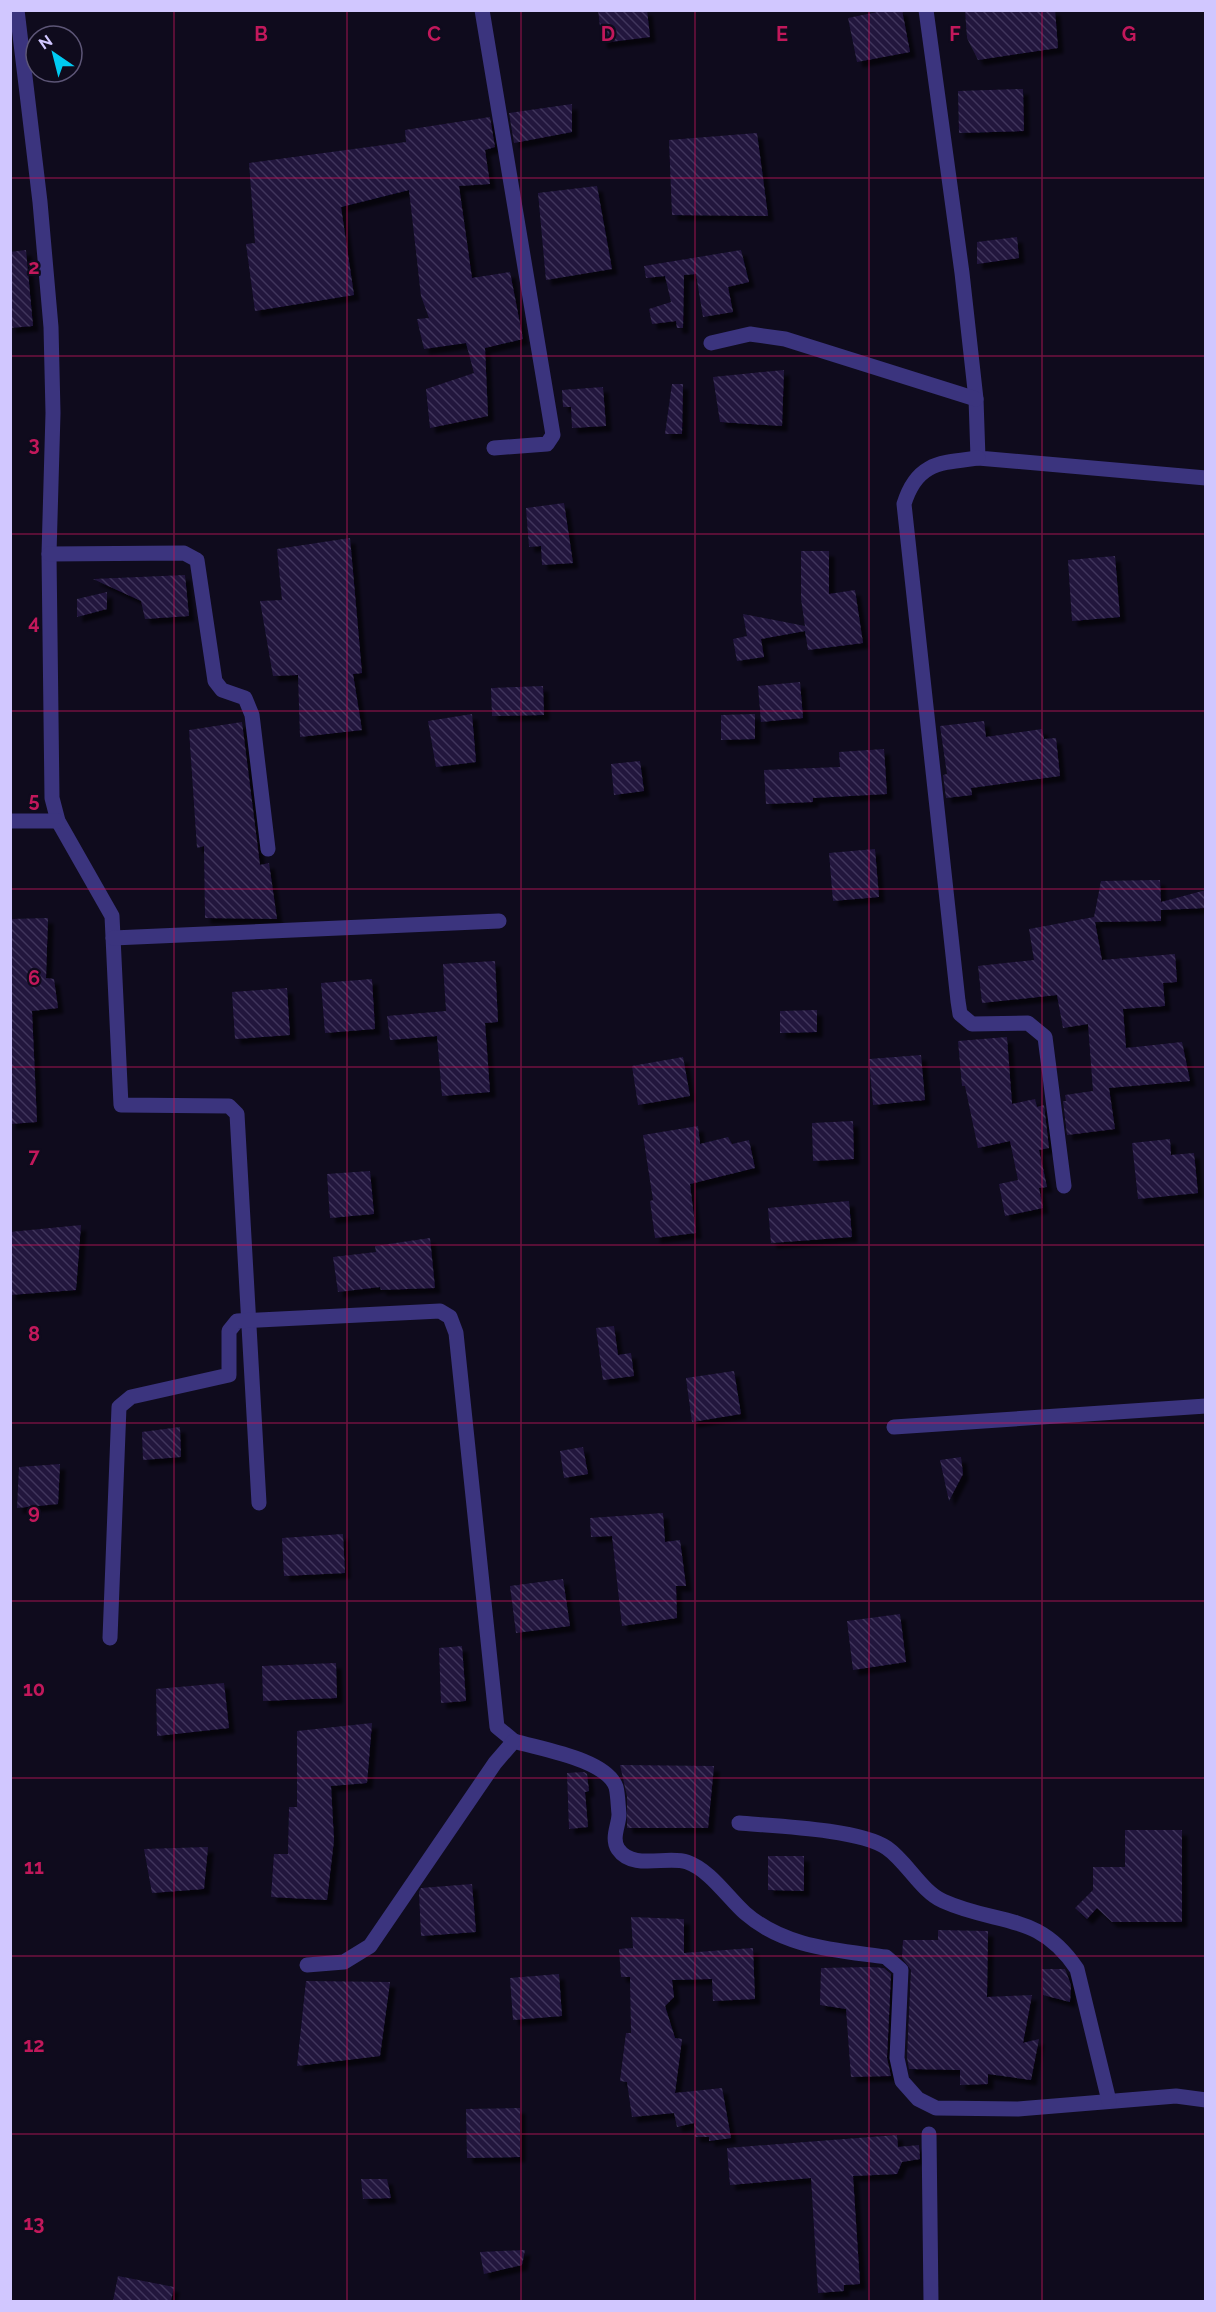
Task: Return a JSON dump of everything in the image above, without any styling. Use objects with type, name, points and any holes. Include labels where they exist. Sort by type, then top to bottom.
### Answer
[{"type":"street","points":[[17,10],[40,202],[51,327],[54,413],[49,554],[52,798],[58,821],[110,909],[121,1105],[229,1106],[237,1114],[259,1503]]},
{"type":"street","points":[[482,10],[553,435],[547,444],[494,448]]},
{"type":"street","points":[[926,10],[976,399],[978,458]]},
{"type":"street","points":[[711,343],[730,336],[750,334],[785,339],[976,399]]},
{"type":"street","points":[[1064,1186],[1046,1037],[1029,1023],[972,1024],[960,1014],[904,504],[911,486],[927,468],[934,464],[978,458],[1206,478]]},
{"type":"street","points":[[49,554],[184,553],[197,560],[215,681],[222,690],[245,698],[252,715],[268,849]]},
{"type":"street","points":[[10,821],[58,821]]},
{"type":"street","points":[[113,938],[499,921]]},
{"type":"street","points":[[110,1638],[119,1407],[131,1397],[229,1375],[229,1331],[237,1321],[249,1318],[430,1309],[440,1311],[450,1317],[456,1333],[497,1728],[514,1741],[588,1763],[607,1774],[615,1785],[617,1796],[619,1817],[615,1840],[618,1849],[627,1857],[641,1861],[666,1859],[688,1862],[747,1915],[801,1945],[886,1957],[895,1962],[901,1970],[897,2058],[903,2080],[918,2099],[936,2108],[1018,2109],[1176,2096],[1206,2100]]},
{"type":"street","points":[[894,1427],[1206,1406]]},
{"type":"street","points":[[307,1965],[345,1962],[370,1946],[495,1762],[514,1741]]},
{"type":"street","points":[[739,1823],[862,1838],[886,1847],[940,1900],[1014,1920],[1049,1936],[1066,1953],[1077,1969],[1109,2101]]},
{"type":"street","points":[[928,2134],[931,2301]]},
{"type":"building","points":[[598,10],[647,10],[650,37],[602,43]]},
{"type":"building","points":[[887,10],[902,10],[910,52],[857,62],[848,18]]},
{"type":"building","points":[[965,10],[1055,10],[1058,48],[978,60],[967,38]]},
{"type":"building","points":[[1023,89],[1024,131],[959,133],[958,91]]},
{"type":"building","points":[[572,104],[572,132],[514,143],[509,113]]},
{"type":"building","points":[[490,117],[495,147],[485,150],[490,184],[459,186],[472,278],[510,272],[523,339],[485,348],[488,416],[430,428],[426,389],[474,373],[466,343],[424,349],[417,319],[429,318],[421,296],[409,190],[341,207],[354,295],[255,311],[246,244],[255,243],[249,163],[406,142],[405,130]]},
{"type":"building","points":[[757,133],[768,216],[672,215],[669,140]]},
{"type":"building","points":[[597,186],[612,269],[546,280],[538,193]]},
{"type":"building","points":[[1017,237],[1019,258],[977,264],[977,242]]},
{"type":"building","points":[[26,250],[33,326],[10,328],[10,252]]},
{"type":"building","points":[[741,250],[749,282],[728,287],[733,312],[703,317],[696,274],[684,275],[683,328],[677,328],[676,321],[652,324],[649,309],[671,302],[665,276],[646,278],[644,266]]},
{"type":"building","points":[[784,370],[782,426],[720,422],[713,377]]},
{"type":"building","points":[[672,384],[683,384],[682,434],[665,434]]},
{"type":"building","points":[[603,387],[606,426],[572,428],[571,407],[563,407],[562,390]]},
{"type":"building","points":[[564,503],[573,563],[542,565],[541,546],[529,547],[526,508]]},
{"type":"building","points":[[350,538],[362,673],[353,674],[362,730],[300,737],[298,675],[273,676],[260,601],[282,600],[277,549]]},
{"type":"building","points":[[801,551],[829,551],[829,594],[855,590],[863,643],[808,650],[805,631],[761,639],[764,657],[737,661],[733,639],[747,636],[743,614],[805,626],[801,599]]},
{"type":"building","points":[[1115,556],[1120,617],[1072,621],[1068,560]]},
{"type":"building","points":[[185,575],[189,616],[145,619],[141,601],[93,579]]},
{"type":"building","points":[[107,592],[107,609],[77,617],[77,599]]},
{"type":"building","points":[[800,682],[803,718],[761,722],[758,686]]},
{"type":"building","points":[[543,686],[544,715],[492,716],[491,688]]},
{"type":"building","points":[[472,714],[476,762],[436,767],[428,721]]},
{"type":"building","points":[[755,714],[755,739],[721,740],[721,715]]},
{"type":"building","points":[[984,721],[986,737],[1042,729],[1044,739],[1056,738],[1060,776],[971,788],[972,795],[946,798],[943,775],[947,774],[940,726]]},
{"type":"building","points":[[242,722],[260,865],[269,863],[277,919],[205,918],[204,846],[197,848],[189,730]]},
{"type":"building","points":[[884,749],[887,794],[813,798],[813,802],[766,804],[764,770],[840,767],[839,752]]},
{"type":"building","points":[[640,761],[644,791],[614,795],[611,764]]},
{"type":"building","points":[[875,849],[879,897],[833,901],[829,853]]},
{"type":"building","points":[[1160,880],[1161,902],[1206,890],[1206,908],[1161,910],[1161,921],[1095,922],[1102,960],[1175,954],[1177,982],[1163,983],[1165,1006],[1123,1009],[1126,1048],[1182,1042],[1190,1081],[1109,1088],[1115,1129],[1067,1135],[1063,1101],[1066,1101],[1065,1095],[1093,1091],[1088,1024],[1063,1028],[1057,995],[982,1003],[978,966],[1034,960],[1029,929],[1094,917],[1101,881]]},
{"type":"building","points":[[48,918],[46,978],[54,979],[58,1008],[32,1011],[37,1122],[10,1124],[10,919]]},
{"type":"building","points":[[495,961],[498,1022],[485,1023],[490,1092],[442,1096],[437,1036],[390,1040],[387,1016],[446,1011],[443,964]]},
{"type":"building","points":[[372,979],[375,1029],[325,1033],[321,983]]},
{"type":"building","points":[[287,988],[290,1035],[235,1039],[232,992]]},
{"type":"building","points":[[817,1010],[817,1032],[780,1033],[780,1011]]},
{"type":"building","points":[[1007,1037],[1012,1104],[1035,1099],[1037,1107],[1044,1105],[1049,1148],[1039,1150],[1047,1187],[1039,1188],[1043,1208],[1005,1216],[999,1184],[1018,1180],[1010,1141],[978,1148],[965,1086],[962,1086],[958,1041]]},
{"type":"building","points":[[921,1055],[925,1100],[873,1105],[869,1059]]},
{"type":"building","points":[[683,1057],[690,1096],[638,1105],[632,1066]]},
{"type":"building","points":[[853,1121],[854,1159],[813,1161],[812,1123]]},
{"type":"building","points":[[698,1126],[700,1144],[728,1137],[732,1144],[749,1140],[755,1168],[690,1184],[696,1233],[655,1238],[650,1201],[653,1200],[643,1135]]},
{"type":"building","points":[[1170,1139],[1171,1155],[1194,1153],[1198,1193],[1138,1199],[1132,1143]]},
{"type":"building","points":[[370,1171],[374,1214],[330,1218],[327,1174]]},
{"type":"building","points":[[849,1201],[852,1237],[771,1243],[768,1208]]},
{"type":"building","points":[[81,1225],[76,1290],[10,1295],[10,1232]]},
{"type":"building","points":[[430,1238],[435,1288],[381,1290],[380,1287],[338,1292],[333,1257],[376,1252],[375,1246]]},
{"type":"building","points":[[614,1326],[618,1355],[631,1353],[634,1376],[603,1380],[596,1328]]},
{"type":"building","points":[[734,1371],[741,1414],[692,1422],[686,1378]]},
{"type":"building","points":[[180,1427],[181,1457],[143,1460],[142,1432]]},
{"type":"building","points":[[583,1447],[588,1474],[564,1478],[560,1451]]},
{"type":"building","points":[[961,1457],[963,1474],[949,1501],[940,1460]]},
{"type":"building","points":[[60,1464],[58,1504],[17,1508],[19,1467]]},
{"type":"building","points":[[663,1513],[665,1542],[680,1540],[686,1586],[676,1586],[677,1618],[622,1626],[612,1536],[591,1537],[590,1518]]},
{"type":"building","points":[[343,1534],[345,1573],[284,1576],[282,1538]]},
{"type":"building","points":[[563,1579],[570,1626],[516,1633],[510,1586]]},
{"type":"building","points":[[900,1614],[906,1662],[853,1670],[847,1621]]},
{"type":"building","points":[[462,1646],[466,1701],[441,1703],[439,1648]]},
{"type":"building","points":[[336,1663],[337,1698],[263,1701],[262,1666]]},
{"type":"building","points":[[224,1683],[229,1728],[157,1736],[156,1689]]},
{"type":"building","points":[[372,1723],[367,1783],[331,1786],[334,1840],[327,1900],[271,1897],[274,1854],[288,1854],[289,1807],[297,1807],[297,1731]]},
{"type":"building","points":[[620,1765],[714,1766],[708,1828],[627,1828],[627,1796]]},
{"type":"building","points":[[584,1772],[587,1774],[589,1791],[585,1792],[588,1827],[569,1829],[567,1773]]},
{"type":"building","points":[[1125,1830],[1182,1830],[1182,1922],[1112,1922],[1097,1908],[1087,1919],[1075,1908],[1093,1890],[1093,1867],[1125,1867]]},
{"type":"building","points":[[208,1847],[204,1889],[152,1893],[144,1849]]},
{"type":"building","points":[[768,1856],[804,1856],[804,1891],[768,1890]]},
{"type":"building","points":[[472,1884],[476,1932],[421,1936],[419,1892],[421,1888]]},
{"type":"building","points":[[631,1917],[684,1919],[684,1953],[753,1948],[755,1999],[713,2001],[712,1979],[672,1980],[674,1997],[665,2006],[675,2038],[682,2039],[675,2093],[722,2088],[731,2138],[709,2141],[709,2137],[695,2137],[694,2123],[677,2127],[674,2113],[632,2117],[627,2082],[620,2081],[626,2033],[631,2033],[630,1977],[621,1977],[619,1949],[633,1948]]},
{"type":"building","points":[[938,1930],[988,1931],[987,1997],[1032,1995],[1023,2043],[1039,2039],[1031,2080],[988,2074],[988,2084],[960,2085],[960,2070],[909,2069],[907,2057],[911,1970],[902,1958],[903,1940],[938,1940]]},
{"type":"building","points":[[821,1968],[884,1968],[891,1974],[887,2058],[891,2076],[851,2077],[846,2009],[820,2005]]},
{"type":"building","points":[[1042,1969],[1065,1969],[1071,1985],[1070,2002],[1043,1995]]},
{"type":"building","points":[[559,1974],[562,2016],[513,2020],[510,1978]]},
{"type":"building","points":[[306,1981],[390,1982],[380,2056],[297,2066]]},
{"type":"building","points":[[520,2108],[520,2157],[467,2158],[466,2109]]},
{"type":"building","points":[[897,2135],[898,2147],[919,2145],[920,2159],[902,2162],[897,2174],[853,2176],[860,2284],[844,2285],[844,2291],[818,2293],[811,2178],[730,2185],[727,2148]]},
{"type":"building","points":[[361,2179],[387,2179],[391,2198],[363,2199]]},
{"type":"building","points":[[525,2250],[522,2265],[484,2274],[480,2252]]},
{"type":"building","points":[[118,2276],[174,2287],[171,2301],[113,2301]]}]
